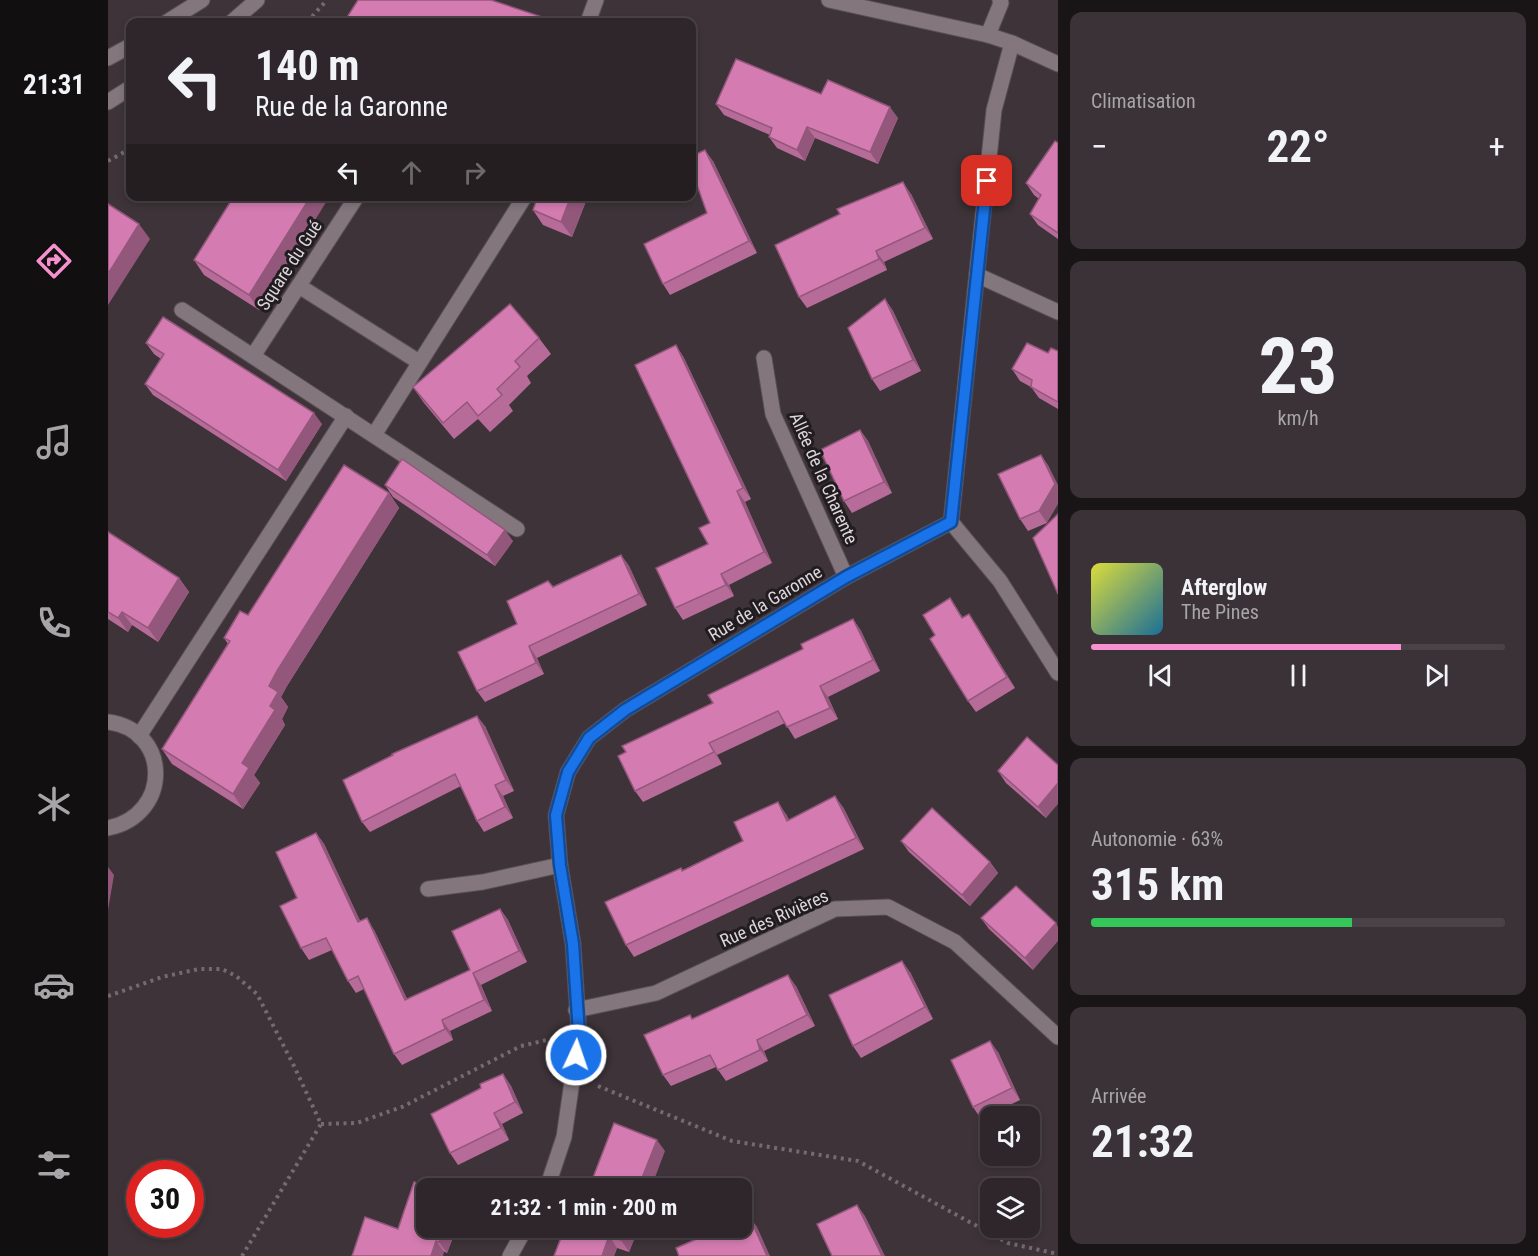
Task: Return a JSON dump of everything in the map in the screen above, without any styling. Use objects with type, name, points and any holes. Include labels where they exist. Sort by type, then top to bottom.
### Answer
[{"type":"street","points":[[173,18],[202,0]]},
{"type":"street","points":[[237,18],[257,0]]},
{"type":"street","points":[[589,18],[596,0]]},
{"type":"street","points":[[829,0],[988,34],[1058,64]]},
{"type":"street","points":[[988,34],[1000,1]]},
{"type":"street","points":[[1012,43],[993,110],[951,522],[1000,581],[1058,673]]},
{"type":"street","points":[[108,58],[126,48]]},
{"type":"street","points":[[108,102],[126,91]]},
{"type":"street","name":"Square du Gué","points":[[253,356],[354,201]]},
{"type":"street","points":[[374,435],[522,201]]},
{"type":"street","points":[[977,275],[1058,312]]},
{"type":"street","points":[[299,286],[419,362]]},
{"type":"street","points":[[182,310],[517,529]]},
{"type":"street","name":"Allée de la Charente","points":[[764,358],[773,414],[846,577]]},
{"type":"street","points":[[139,736],[346,416]]},
{"type":"street","name":"Rue de la Garonne","points":[[550,1178],[564,1137],[579,1033],[573,944],[560,865],[556,815],[568,772],[589,738],[625,710],[846,577],[951,522]]},
{"type":"street","points":[[108,722],[118,723],[133,731],[145,742],[153,757],[156,773],[154,790],[147,805],[135,817],[121,825],[108,828]]},
{"type":"street","points":[[428,889],[483,882],[560,865]]},
{"type":"street","name":"Rue des Rivières","points":[[576,1010],[656,993],[835,909],[888,907],[955,942],[1058,1037]]},
{"type":"street","points":[[510,1256],[519,1238]]},
{"type":"path","points":[[311,18],[327,0]]},
{"type":"path","points":[[108,161],[126,151]]},
{"type":"path","points":[[108,996],[162,977],[199,969],[222,969],[236,976],[257,994],[321,1124]]},
{"type":"path","points":[[321,1124],[357,1123],[390,1111],[521,1046],[579,1033]]},
{"type":"path","points":[[574,1077],[732,1141],[858,1161],[1008,1244],[1058,1254]]},
{"type":"path","points":[[242,1256],[321,1124]]},
{"type":"building","points":[[358,0],[491,0],[545,18],[347,18]]},
{"type":"building","points":[[736,59],[821,94],[828,80],[890,107],[870,152],[807,127],[797,150],[769,137],[772,128],[716,104]]},
{"type":"building","points":[[1055,141],[1058,143],[1058,233],[1030,214],[1041,195],[1026,183]]},
{"type":"building","points":[[705,150],[749,241],[663,284],[644,244],[707,213],[696,182],[696,154]]},
{"type":"building","points":[[903,182],[925,228],[876,251],[879,259],[799,297],[775,245],[840,214],[837,209]]},
{"type":"building","points":[[231,201],[308,201],[249,295],[194,260]]},
{"type":"building","points":[[536,201],[569,201],[561,222],[533,210]]},
{"type":"building","points":[[108,204],[139,224],[108,274]]},
{"type":"building","points":[[885,299],[913,360],[872,379],[848,328]]},
{"type":"building","points":[[510,304],[539,338],[515,361],[520,367],[497,389],[502,395],[478,416],[467,402],[443,423],[413,387]]},
{"type":"building","points":[[163,317],[314,413],[278,470],[145,384],[164,354],[146,343]]},
{"type":"building","points":[[1027,343],[1048,353],[1051,348],[1058,351],[1058,402],[1031,387],[1032,380],[1012,369]]},
{"type":"building","points":[[676,345],[743,488],[737,491],[764,552],[721,574],[726,585],[675,608],[656,568],[708,544],[699,528],[710,523],[635,365]]},
{"type":"building","points":[[860,430],[884,482],[844,501],[820,450]]},
{"type":"building","points":[[1041,455],[1055,484],[1039,511],[1020,519],[998,474]]},
{"type":"building","points":[[402,459],[505,530],[487,555],[385,485]]},
{"type":"building","points":[[344,465],[389,493],[269,686],[278,692],[270,706],[275,710],[242,763],[249,768],[233,794],[162,749],[230,641],[224,638],[240,611],[248,615]]},
{"type":"building","points":[[1058,514],[1058,594],[1033,538]]},
{"type":"building","points":[[108,532],[179,578],[148,628],[122,612],[118,618],[108,612]]},
{"type":"building","points":[[621,555],[639,594],[529,646],[536,663],[477,691],[458,652],[517,624],[507,601],[548,581],[553,587]]},
{"type":"building","points":[[950,598],[962,618],[969,614],[1007,677],[968,701],[930,639],[935,635],[923,615]]},
{"type":"building","points":[[853,619],[873,660],[820,686],[830,708],[787,727],[778,711],[709,743],[714,752],[635,791],[618,756],[626,752],[622,746],[713,703],[708,695],[803,649],[801,644]]},
{"type":"building","points":[[477,716],[506,780],[495,785],[505,807],[477,821],[455,774],[362,822],[343,780],[392,754]]},
{"type":"building","points":[[1027,737],[1058,765],[1058,783],[1038,807],[998,771]]},
{"type":"building","points":[[835,796],[856,838],[626,945],[605,902],[681,868],[682,871],[743,841],[734,822],[778,802],[787,821]]},
{"type":"building","points":[[932,808],[990,862],[962,895],[901,841]]},
{"type":"building","points":[[316,833],[358,922],[367,918],[405,1000],[470,970],[452,931],[500,909],[519,951],[473,973],[484,1000],[442,1020],[445,1029],[394,1054],[358,976],[348,981],[326,938],[301,948],[280,906],[297,898],[276,852]]},
{"type":"building","points":[[1016,886],[1056,923],[1025,958],[981,918]]},
{"type":"building","points":[[902,961],[925,1007],[853,1046],[829,995]]},
{"type":"building","points":[[788,975],[807,1015],[757,1040],[760,1050],[718,1070],[710,1055],[663,1075],[644,1035],[690,1015],[692,1019]]},
{"type":"building","points":[[990,1041],[1012,1088],[973,1107],[951,1060]]},
{"type":"building","points":[[503,1074],[515,1102],[494,1113],[501,1128],[450,1153],[431,1114],[481,1088],[480,1084]]},
{"type":"building","points":[[614,1123],[657,1140],[642,1178],[593,1178]]},
{"type":"building","points":[[414,1182],[416,1183],[416,1238],[441,1238],[439,1242],[436,1241],[431,1256],[352,1256],[365,1217],[398,1229]]},
{"type":"building","points":[[857,1205],[882,1256],[832,1256],[817,1224]]},
{"type":"building","points":[[752,1223],[767,1256],[679,1256],[676,1248],[699,1238],[752,1238]]},
{"type":"building","points":[[561,1238],[608,1238],[602,1256],[554,1256]]},
{"type":"route","points":[[576,1055],[579,1033],[573,944],[560,865],[556,815],[568,772],[589,738],[625,710],[846,577],[951,522],[987,181]]}]
